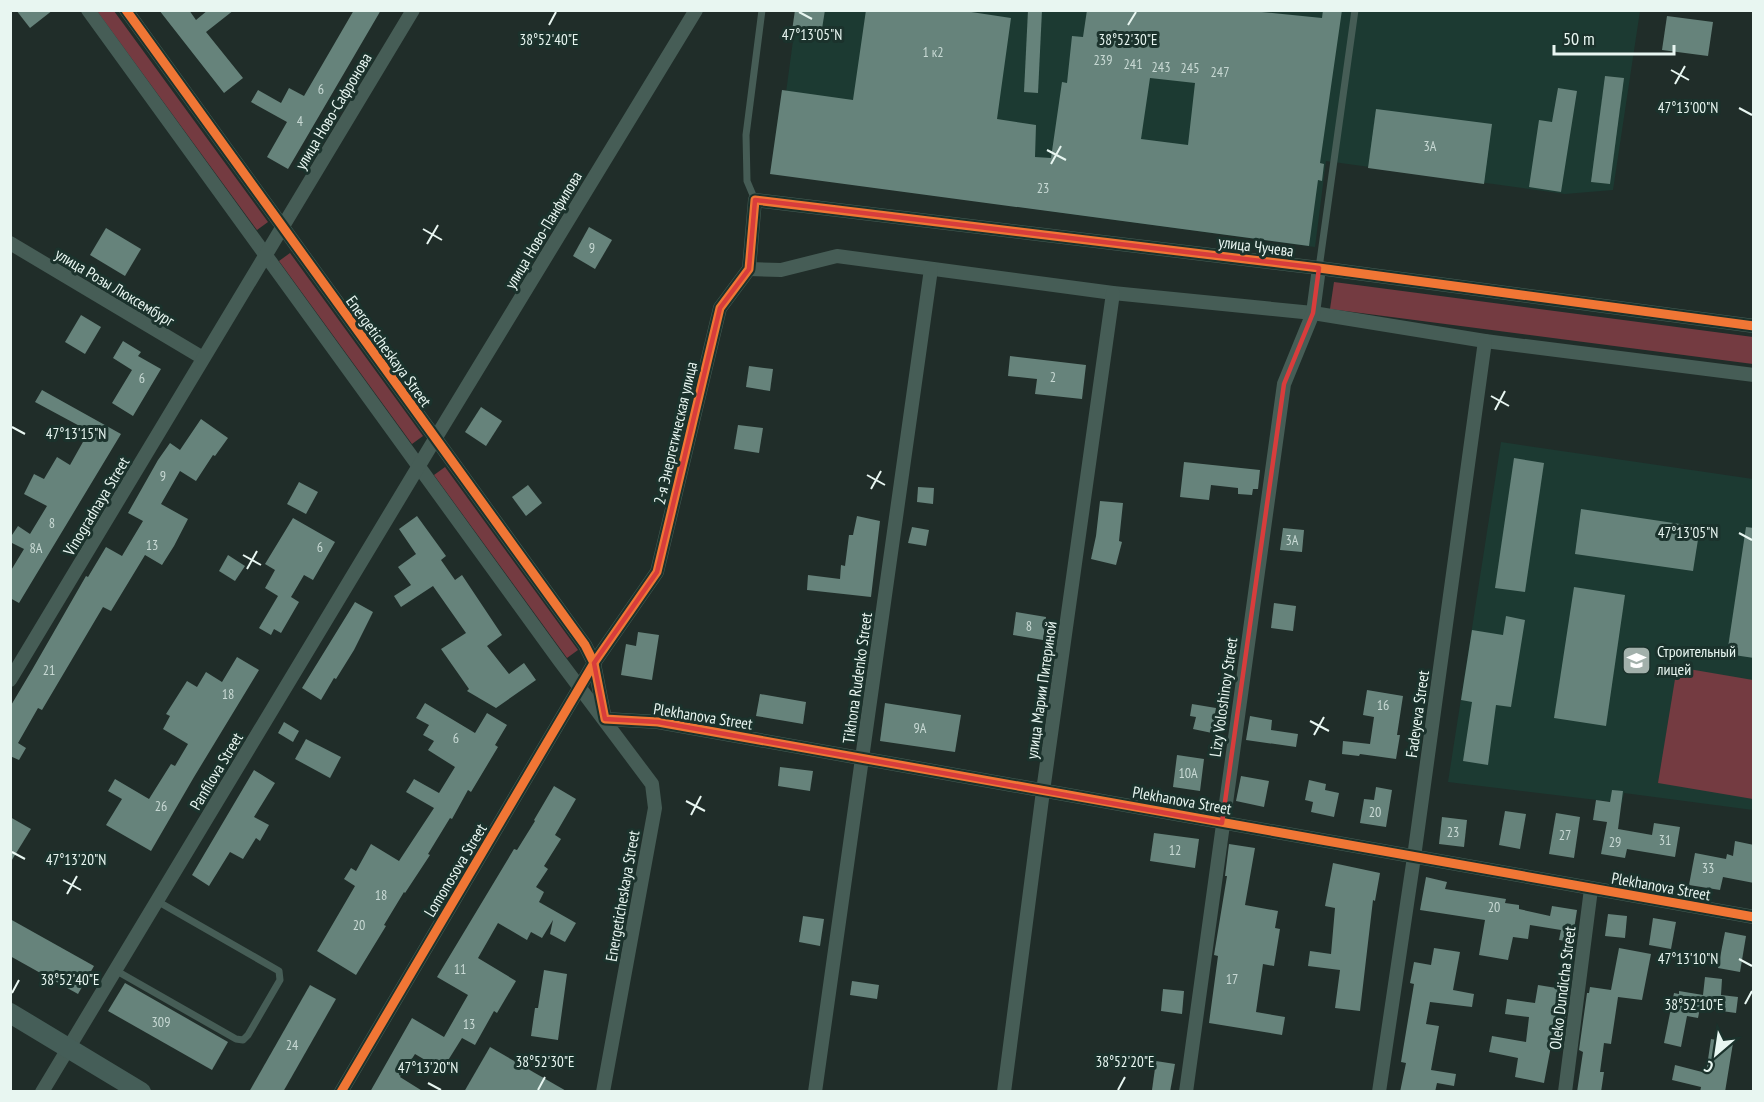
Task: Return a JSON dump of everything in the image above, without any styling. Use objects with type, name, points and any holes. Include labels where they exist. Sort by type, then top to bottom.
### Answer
[{"type":"main road","points":[[10,1013],[141,1092]]},
{"type":"street","name":"Energeticheskaya Street","points":[[88,10],[418,467],[652,784],[655,808],[603,1092]]},
{"type":"street","name":"Energeticheskaya Street","points":[[126,10],[585,645],[594,663],[605,719]]},
{"type":"street","name":"улица Ново-Сафронова","points":[[265,256],[413,10]]},
{"type":"street","name":"улица Ново-Панфилова","points":[[418,467],[696,10]]},
{"type":"street","name":"улица Чучева","points":[[755,200],[1319,268],[1754,326]]},
{"type":"street","points":[[755,200],[749,269],[781,270],[837,256],[1113,294],[1313,313],[1485,341],[1754,375]]},
{"type":"street","name":"улица Розы Люксембург","points":[[10,243],[203,358]]},
{"type":"street","name":"Vinogradnaya Street","points":[[10,680],[265,256]]},
{"type":"street","points":[[1313,313],[1319,268]]},
{"type":"street","name":"2-я Энергетическая улица","points":[[594,663],[657,572],[720,308],[749,269]]},
{"type":"street","name":"Tikhona Rudenko Street","points":[[815,1092],[931,269]]},
{"type":"street","name":"улица Марии Питериной","points":[[1004,1092],[1043,791],[1113,294]]},
{"type":"street","name":"Lizy Voloshinoy Street","points":[[1186,1092],[1284,384],[1313,313]]},
{"type":"street","name":"Fadeyeva Street","points":[[1379,1092],[1414,857],[1485,341]]},
{"type":"street","name":"Panfilova Street","points":[[42,1092],[418,467]]},
{"type":"street","name":"Lomonosova Street","points":[[341,1092],[594,663]]},
{"type":"street","name":"Plekhanova Street","points":[[605,719],[658,722],[1754,917]]},
{"type":"street","name":"Oleko Dundicha Street","points":[[1565,1092],[1591,889]]},
{"type":"lane","points":[[755,200],[747,181],[746,135],[762,10]]},
{"type":"lane","points":[[1319,268],[1355,10]]},
{"type":"lane","points":[[115,970],[236,1040],[243,1040],[248,1035],[280,980],[279,971],[157,901]]},
{"type":"highlighted area","points":[[755,200],[1319,268],[1313,313],[1284,384],[1222,823],[658,722],[605,719],[594,663],[657,572],[720,308],[749,269]]},
{"type":"shaded area","points":[[97,11],[114,11],[268,222],[257,230]]},
{"type":"shaded area","points":[[797,11],[1640,11],[1613,190],[1565,194],[1326,161],[1315,247],[775,174]]},
{"type":"shaded area","points":[[290,253],[423,436],[412,444],[279,261]]},
{"type":"shaded area","points":[[1334,282],[1753,337],[1753,364],[1330,309]]},
{"type":"shaded area","name":"Строительный лицей","points":[[1501,442],[1753,479],[1753,810],[1624,793],[1622,803],[1448,782]]},
{"type":"shaded area","points":[[445,467],[578,650],[567,658],[434,475]]},
{"type":"shaded area","points":[[1677,667],[1753,680],[1753,799],[1658,783]]},
{"type":"building","points":[[16,10],[53,10],[30,28]]},
{"type":"building","points":[[159,10],[189,10],[196,20],[208,10],[234,10],[206,32],[243,78],[224,93]]},
{"type":"building","points":[[354,10],[381,10],[288,169],[267,157],[287,122],[251,102],[258,90],[281,103],[289,88],[304,96]]},
{"type":"building","points":[[795,10],[825,10],[821,35],[792,31]]},
{"type":"building","points":[[866,10],[958,10],[1011,18],[997,119],[1036,125],[1035,157],[1051,158],[1062,82],[1067,83],[1072,36],[1083,37],[1087,10],[1241,10],[1322,18],[1323,10],[1342,10],[1320,163],[1324,164],[1322,181],[1318,180],[1309,246],[770,174],[782,90],[853,100]],"holes":[[[1150,78],[1195,83],[1188,145],[1141,139]]]},
{"type":"building","points":[[1028,10],[1042,10],[1038,93],[1024,92]]},
{"type":"building","points":[[1667,16],[1713,22],[1708,56],[1662,50]]},
{"type":"building","points":[[1605,76],[1624,78],[1610,184],[1591,182]]},
{"type":"building","points":[[1558,88],[1577,91],[1561,192],[1529,187],[1539,120],[1552,122]]},
{"type":"building","points":[[1376,109],[1492,124],[1484,184],[1368,168]]},
{"type":"building","points":[[589,227],[612,240],[595,269],[573,256]]},
{"type":"building","points":[[106,228],[141,249],[125,276],[90,255]]},
{"type":"building","points":[[81,315],[101,327],[85,354],[65,342]]},
{"type":"building","points":[[123,341],[141,352],[138,356],[161,369],[133,416],[112,403],[132,370],[113,358]]},
{"type":"building","points":[[1010,356],[1086,365],[1082,399],[1035,394],[1037,379],[1008,376]]},
{"type":"building","points":[[749,366],[773,369],[770,391],[746,387]]},
{"type":"building","points":[[42,390],[121,434],[19,603],[10,598],[10,572],[24,549],[10,542],[10,538],[18,526],[30,534],[47,506],[24,494],[34,474],[44,479],[57,457],[70,465],[88,433],[87,430],[35,402]]},
{"type":"building","points":[[481,407],[502,421],[486,446],[465,432]]},
{"type":"building","points":[[201,419],[228,438],[215,456],[213,455],[196,481],[180,471],[161,504],[188,519],[174,546],[162,565],[145,555],[111,611],[103,607],[42,710],[38,708],[18,743],[26,748],[19,760],[10,756],[10,707],[86,576],[88,577],[106,547],[122,556],[143,521],[128,513],[158,460],[170,443],[180,450]]},
{"type":"building","points":[[738,425],[763,428],[759,453],[734,449]]},
{"type":"building","points":[[1514,458],[1544,463],[1525,592],[1495,588]]},
{"type":"building","points":[[1184,462],[1260,470],[1258,489],[1253,489],[1252,495],[1238,494],[1238,488],[1211,485],[1209,500],[1180,497]]},
{"type":"building","points":[[299,482],[318,492],[306,514],[287,504]]},
{"type":"building","points":[[528,485],[542,503],[526,516],[512,497]]},
{"type":"building","points":[[918,487],[934,488],[933,504],[917,502]]},
{"type":"building","points":[[1100,501],[1123,503],[1119,541],[1122,542],[1116,565],[1091,559]]},
{"type":"building","points":[[1581,509],[1700,527],[1693,571],[1575,554]]},
{"type":"building","points":[[417,516],[446,556],[441,560],[455,580],[462,575],[502,635],[487,646],[509,674],[524,663],[536,680],[496,708],[467,691],[469,689],[441,649],[466,633],[433,586],[401,607],[394,596],[411,585],[398,567],[416,554],[399,529]]},
{"type":"building","points":[[857,516],[880,521],[871,597],[807,590],[808,575],[840,579],[841,565],[845,566],[849,535],[853,535]]},
{"type":"building","points":[[293,518],[335,542],[313,580],[304,575],[291,597],[299,602],[281,633],[274,629],[271,635],[259,628],[278,596],[265,588],[275,570],[265,564]]},
{"type":"building","points":[[912,527],[929,530],[926,546],[908,543]]},
{"type":"building","points":[[1746,527],[1754,528],[1754,658],[1727,654]]},
{"type":"building","points":[[1283,528],[1304,530],[1302,552],[1280,550]]},
{"type":"building","points":[[228,555],[245,566],[235,581],[219,571]]},
{"type":"building","points":[[1574,587],[1625,595],[1606,726],[1554,718]]},
{"type":"building","points":[[355,602],[373,612],[354,650],[321,700],[302,688]]},
{"type":"building","points":[[1274,603],[1296,606],[1293,631],[1271,628]]},
{"type":"building","points":[[1016,612],[1046,617],[1043,640],[1013,635]]},
{"type":"building","points":[[1506,616],[1525,620],[1511,707],[1496,705],[1488,765],[1463,761],[1472,702],[1461,700],[1472,630],[1503,635]]},
{"type":"building","points":[[638,632],[659,635],[652,680],[621,675],[626,644],[636,646]]},
{"type":"building","points":[[237,657],[259,670],[151,851],[106,825],[122,799],[108,791],[115,779],[149,799],[171,764],[175,766],[188,744],[163,729],[170,716],[166,714],[187,681],[197,687],[206,672],[222,682]]},
{"type":"building","points":[[1367,690],[1403,696],[1396,759],[1342,754],[1343,741],[1370,744],[1374,717],[1363,715]]},
{"type":"building","points":[[760,694],[806,702],[803,724],[756,716]]},
{"type":"building","points":[[425,703],[475,733],[487,713],[507,725],[495,745],[498,747],[471,792],[468,790],[452,819],[450,818],[428,854],[430,855],[404,892],[356,975],[317,951],[355,886],[344,879],[351,868],[356,871],[371,844],[399,861],[434,808],[406,792],[414,779],[439,793],[455,767],[428,750],[434,741],[423,735],[429,725],[416,718]]},
{"type":"building","points":[[885,703],[961,715],[955,752],[880,741]]},
{"type":"building","points":[[1192,704],[1216,708],[1212,733],[1193,729],[1196,717],[1190,716]]},
{"type":"building","points":[[1250,716],[1272,720],[1271,730],[1298,734],[1296,747],[1246,740]]},
{"type":"building","points":[[284,722],[299,731],[293,742],[278,733]]},
{"type":"building","points":[[306,739],[341,757],[330,778],[295,759]]},
{"type":"building","points":[[1177,755],[1204,759],[1200,791],[1173,787]]},
{"type":"building","points":[[780,767],[813,771],[810,791],[778,786]]},
{"type":"building","points":[[254,770],[275,783],[254,817],[269,825],[260,841],[256,838],[243,859],[230,852],[209,886],[192,875]]},
{"type":"building","points":[[1241,776],[1269,781],[1264,807],[1236,801]]},
{"type":"building","points":[[1309,780],[1326,784],[1325,790],[1339,793],[1334,817],[1311,812],[1313,802],[1305,800]]},
{"type":"building","points":[[554,786],[576,799],[555,835],[561,839],[544,866],[548,869],[536,887],[544,892],[539,902],[576,923],[565,942],[550,934],[553,920],[542,938],[531,932],[527,940],[498,923],[478,958],[516,981],[497,1013],[494,1011],[475,1045],[462,1038],[442,1070],[415,1054],[400,1077],[424,1092],[370,1092],[412,1018],[444,1037],[468,995],[437,977],[514,849],[517,850],[535,821]]},
{"type":"building","points":[[1376,787],[1392,790],[1386,827],[1360,823],[1364,799],[1374,800]]},
{"type":"building","points":[[1612,790],[1623,791],[1618,829],[1652,835],[1654,823],[1680,827],[1675,857],[1627,849],[1625,858],[1601,854],[1607,822],[1593,820],[1596,800],[1610,802]]},
{"type":"building","points":[[1505,811],[1526,814],[1520,849],[1499,845]]},
{"type":"building","points":[[1556,813],[1580,817],[1574,858],[1549,854]]},
{"type":"building","points":[[10,817],[31,829],[10,863]]},
{"type":"building","points":[[1442,817],[1467,820],[1464,847],[1439,844]]},
{"type":"building","points":[[1154,833],[1199,839],[1195,868],[1150,861]]},
{"type":"building","points":[[1735,841],[1754,845],[1754,883],[1723,877],[1720,890],[1689,885],[1695,853],[1726,859],[1727,854],[1733,856]]},
{"type":"building","points":[[1229,844],[1255,848],[1245,905],[1278,911],[1275,928],[1280,929],[1274,966],[1263,964],[1256,1012],[1285,1017],[1282,1035],[1209,1023],[1218,956],[1214,955],[1227,876],[1225,876]]},
{"type":"building","points":[[1333,863],[1380,873],[1375,901],[1373,900],[1360,1011],[1335,1008],[1340,970],[1308,966],[1310,951],[1331,954],[1335,908],[1325,906]]},
{"type":"building","points":[[1426,877],[1447,882],[1445,889],[1506,899],[1505,903],[1519,905],[1519,909],[1550,916],[1552,906],[1577,910],[1572,942],[1559,940],[1561,930],[1530,925],[1528,939],[1513,937],[1508,960],[1479,955],[1485,920],[1420,910]]},
{"type":"building","points":[[1608,914],[1627,916],[1625,938],[1605,936]]},
{"type":"building","points":[[803,916],[824,919],[820,946],[799,942]]},
{"type":"building","points":[[1653,918],[1676,922],[1671,949],[1649,945]]},
{"type":"building","points":[[10,919],[94,966],[78,994],[10,956]]},
{"type":"building","points":[[1725,932],[1746,936],[1740,972],[1718,968]]},
{"type":"building","points":[[1434,948],[1460,952],[1453,990],[1474,994],[1472,1007],[1430,1002],[1426,1024],[1439,1026],[1431,1070],[1456,1074],[1454,1086],[1437,1083],[1435,1092],[1400,1092],[1406,1063],[1401,1062],[1414,984],[1410,983],[1414,962],[1431,965]]},
{"type":"building","points":[[1619,948],[1651,954],[1642,1000],[1618,997],[1611,1044],[1604,1043],[1600,1072],[1604,1072],[1601,1092],[1577,1092],[1583,1052],[1579,1050],[1587,993],[1590,987],[1611,990]]},
{"type":"building","points":[[544,970],[567,974],[558,1040],[531,1036]]},
{"type":"building","points":[[1705,977],[1722,979],[1721,995],[1738,997],[1736,1013],[1700,1008],[1698,1018],[1687,1016],[1681,1047],[1664,1043],[1674,993],[1679,994],[1679,991],[1703,995]]},
{"type":"building","points":[[852,981],[879,985],[877,999],[850,995]]},
{"type":"building","points":[[125,983],[228,1042],[212,1070],[108,1011]]},
{"type":"building","points":[[310,985],[336,999],[283,1092],[249,1092]]},
{"type":"building","points":[[1538,985],[1569,990],[1562,1047],[1551,1046],[1544,1083],[1515,1077],[1518,1058],[1489,1052],[1492,1036],[1526,1042],[1529,1017],[1505,1014],[1507,999],[1535,1003]]},
{"type":"building","points":[[1163,989],[1184,991],[1182,1014],[1161,1011]]},
{"type":"building","points":[[1711,1039],[1733,1043],[1725,1092],[1700,1092],[1701,1087],[1672,1080],[1675,1065],[1706,1073]]},
{"type":"building","points":[[490,1047],[568,1092],[464,1092]]},
{"type":"building","points":[[1156,1061],[1175,1064],[1170,1092],[1152,1090]]},
{"type":"cycle path","points":[[126,10],[585,645],[594,663],[605,719],[658,722],[1754,917]]},
{"type":"cycle path","points":[[341,1092],[594,663],[657,572],[720,308],[749,269],[755,200],[1319,268],[1754,326]]},
{"type":"place","name":"Строительный лицей","points":[[1636,660]]}]
